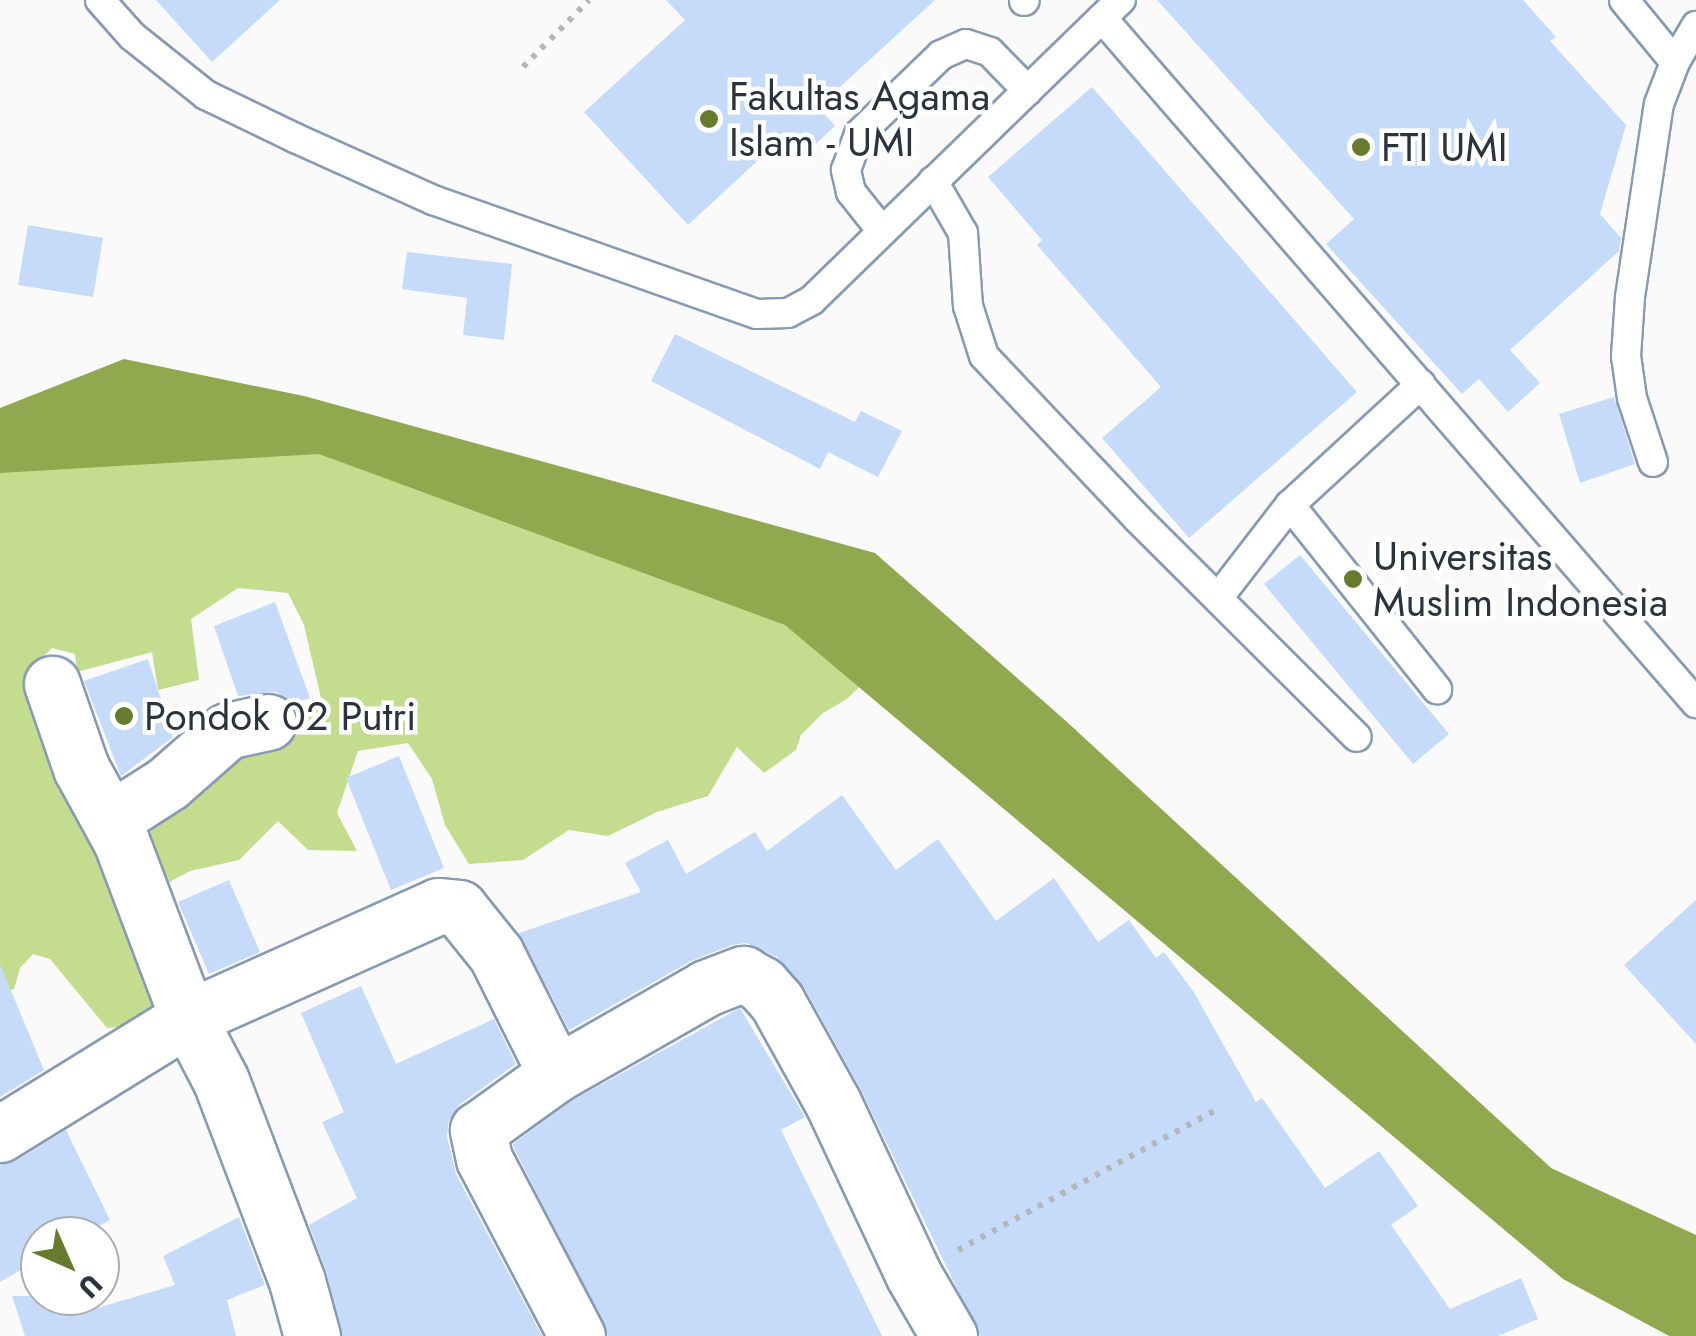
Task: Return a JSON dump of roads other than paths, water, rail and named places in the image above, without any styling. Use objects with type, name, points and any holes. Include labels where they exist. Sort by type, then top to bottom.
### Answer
[{"type":"street","points":[[52,684],[81,768],[112,819],[188,1018],[221,1081],[297,1281],[312,1336]]},
{"type":"street","points":[[112,819],[154,793],[228,732],[268,722]]},
{"type":"street","points":[[0,1134],[188,1018],[438,906],[459,908],[496,954],[556,1074]]},
{"type":"street","points":[[577,1336],[476,1138],[484,1123],[556,1074],[706,988],[743,974],[761,984],[777,1002],[833,1103],[912,1274],[948,1336]]},
{"type":"lane","points":[[100,0],[132,36],[206,94],[295,138],[434,200],[757,314],[788,313],[812,300],[1112,9],[1421,384],[1696,703]]},
{"type":"lane","points":[[1624,0],[1675,62]]},
{"type":"lane","points":[[1653,462],[1632,398],[1626,356],[1659,104],[1675,62],[1696,26]]},
{"type":"lane","points":[[882,231],[851,192],[846,170],[859,134],[941,54],[966,44],[990,52],[1028,90]]},
{"type":"lane","points":[[934,181],[963,234],[968,306],[984,356],[1357,737]]},
{"type":"lane","points":[[1218,598],[1290,505],[1421,384]]},
{"type":"lane","points":[[1290,505],[1437,689]]},
{"type":"place","name":"Fakultas Agama Islam - UMI","points":[[709,119]]},
{"type":"place","name":"FTI UMI","points":[[1361,147]]},
{"type":"place","name":"Universitas Muslim Indonesia","points":[[1353,579]]},
{"type":"place","name":"Pondok 02 Putri","points":[[124,716]]}]
